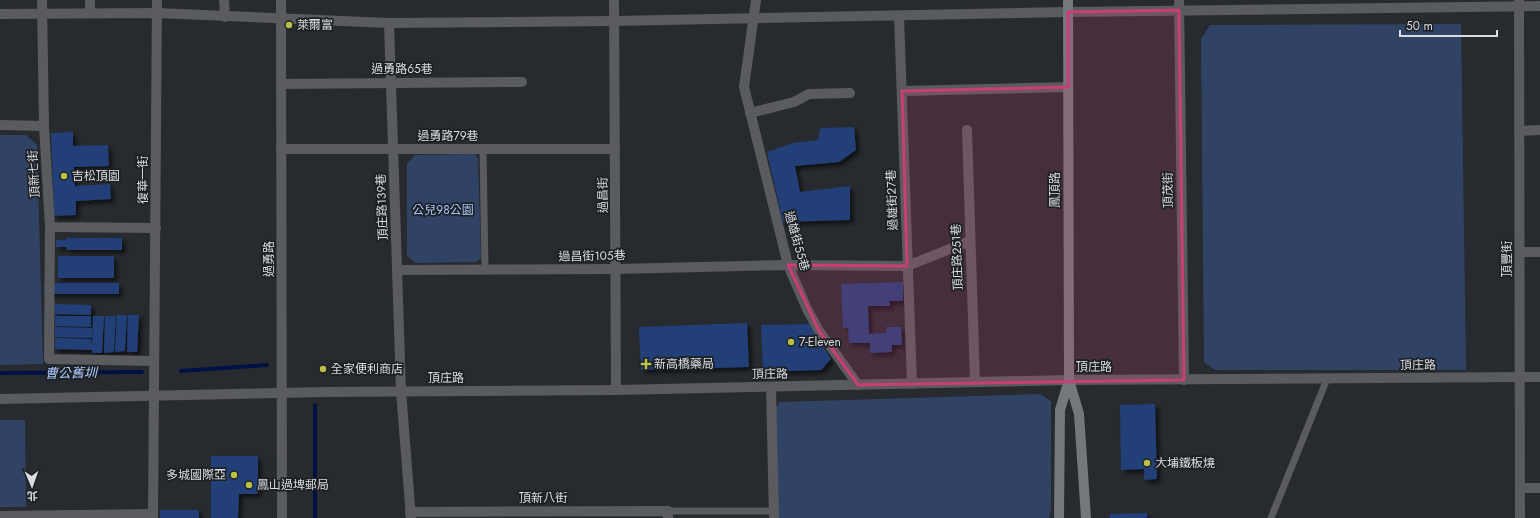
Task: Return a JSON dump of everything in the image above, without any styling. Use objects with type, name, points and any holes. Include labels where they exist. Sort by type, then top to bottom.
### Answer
[{"type":"main road","name":"鳳頂路","points":[[1068,0],[1069,380],[1079,414],[1086,518]]},
{"type":"main road","name":"鳳頂路","points":[[1059,518],[1060,410],[1069,380]]},
{"type":"street","name":"頂新七街","points":[[42,0],[44,126],[50,227]]},
{"type":"street","points":[[90,0],[90,13]]},
{"type":"street","name":"復華一街","points":[[153,516],[157,0]]},
{"type":"street","points":[[224,0],[225,17]]},
{"type":"street","name":"過勇路","points":[[281,0],[282,518]]},
{"type":"street","name":"過昌街","points":[[614,0],[616,390]]},
{"type":"street","name":"過雄街55巷","points":[[756,0],[744,87],[788,265],[807,310],[819,331],[858,386]]},
{"type":"street","points":[[0,14],[157,13],[225,17],[389,22],[614,21],[1068,12],[1179,5],[1519,3],[1540,6]]},
{"type":"street","name":"頂豐街","points":[[1519,3],[1520,518]]},
{"type":"street","name":"頂茂街","points":[[1179,5],[1184,380]]},
{"type":"street","name":"過雄街27巷","points":[[899,16],[912,384]]},
{"type":"street","name":"頂庄路139巷","points":[[389,22],[401,391],[411,515]]},
{"type":"street","name":"過勇路65巷","points":[[281,84],[522,82]]},
{"type":"street","points":[[902,90],[1068,87]]},
{"type":"street","points":[[750,113],[794,102],[809,94],[850,93]]},
{"type":"street","points":[[0,125],[44,126]]},
{"type":"street","name":"頂庄路251巷","points":[[967,130],[975,382]]},
{"type":"street","points":[[1520,131],[1540,130]]},
{"type":"street","name":"過勇路79巷","points":[[282,149],[615,149]]},
{"type":"street","points":[[154,361],[49,359],[50,227],[156,228]]},
{"type":"street","points":[[907,266],[970,241]]},
{"type":"street","points":[[1520,252],[1540,252]]},
{"type":"street","name":"過昌街105巷","points":[[397,270],[616,269],[788,265],[907,266]]},
{"type":"street","name":"頂庄路","points":[[0,399],[401,391],[616,390],[858,386],[1069,380],[1540,377]]},
{"type":"street","points":[[771,387],[774,515]]},
{"type":"street","points":[[1520,488],[1540,488]]},
{"type":"street","name":"頂新八街","points":[[411,515],[668,514]]},
{"type":"street","points":[[0,516],[153,516]]},
{"type":"lane","points":[[483,149],[485,270]]},
{"type":"lane","points":[[1271,518],[1327,379]]},
{"type":"lane","points":[[668,514],[774,515]]},
{"type":"highlighted area","points":[[1179,10],[1184,380],[858,385],[819,331],[788,265],[907,266],[902,91],[1068,87],[1068,12]]},
{"type":"green space","points":[[1461,24],[1466,370],[1215,370],[1204,362],[1201,39],[1210,25]]},
{"type":"green space","points":[[0,135],[26,135],[37,145],[43,364],[0,365]]},
{"type":"green space","name":"公兒98公園","points":[[475,154],[478,159],[481,258],[476,262],[415,263],[407,256],[407,164],[415,155]]},
{"type":"green space","points":[[1040,394],[1051,401],[1051,509],[1049,518],[776,518],[773,412],[780,402]]},
{"type":"green space","points":[[0,420],[25,420],[26,507],[0,507]]},
{"type":"building","points":[[854,127],[856,150],[839,162],[795,166],[800,192],[850,186],[850,220],[783,222],[767,152],[793,143],[818,140],[820,128]]},
{"type":"building","name":"吉松頂園","points":[[73,132],[73,146],[108,145],[109,166],[74,167],[75,186],[110,184],[111,199],[76,201],[76,215],[54,216],[51,133]]},
{"type":"building","points":[[67,238],[122,238],[122,250],[67,250],[66,247],[56,247],[56,240],[66,240]]},
{"type":"building","points":[[58,256],[114,256],[114,278],[58,278]]},
{"type":"building","points":[[903,282],[903,301],[889,301],[890,306],[868,306],[869,334],[886,333],[886,327],[901,327],[902,345],[892,345],[892,352],[870,353],[870,343],[849,343],[848,328],[843,328],[841,284]]},
{"type":"building","points":[[44,283],[119,283],[119,294],[44,294]]},
{"type":"building","points":[[54,304],[91,305],[91,315],[55,314]]},
{"type":"building","points":[[117,315],[127,315],[125,351],[115,352]]},
{"type":"building","points":[[128,315],[139,315],[137,352],[127,352]]},
{"type":"building","points":[[55,316],[91,316],[91,327],[55,326]]},
{"type":"building","points":[[93,316],[104,316],[102,353],[92,353],[92,350],[55,349],[55,338],[91,339],[92,347]]},
{"type":"building","points":[[105,316],[116,316],[114,352],[104,353]]},
{"type":"building","points":[[747,323],[749,367],[641,370],[639,327]]},
{"type":"building","name":"7-Eleven","points":[[809,324],[831,359],[821,370],[763,372],[761,325]]},
{"type":"building","points":[[55,327],[92,328],[92,338],[55,337]]},
{"type":"building","points":[[1155,404],[1157,479],[1144,480],[1144,469],[1121,470],[1120,405]]},
{"type":"building","name":"多城國際亞","points":[[211,456],[258,456],[258,494],[239,494],[238,518],[211,518]]},
{"type":"building","points":[[160,510],[199,510],[199,518],[160,518]]},
{"type":"building","points":[[1147,513],[1147,518],[1110,518],[1110,514]]},
{"type":"waterway","name":"曹公舊圳","points":[[181,371],[267,365]]},
{"type":"waterway","name":"曹公舊圳","points":[[0,373],[142,372]]},
{"type":"waterway","name":"曹公舊圳","points":[[315,405],[315,518]]},
{"type":"place","name":"萊爾富","points":[[289,25]]},
{"type":"place","name":"吉松頂園","points":[[64,176]]},
{"type":"place","name":"7-Eleven","points":[[791,342]]},
{"type":"place","name":"新高橋藥局","points":[[646,364]]},
{"type":"place","name":"全家便利商店","points":[[323,369]]},
{"type":"place","name":"大埔鐵板燒","points":[[1147,463]]},
{"type":"place","name":"多城國際亞","points":[[234,475]]},
{"type":"place","name":"鳳山過埤郵局","points":[[249,485]]}]
